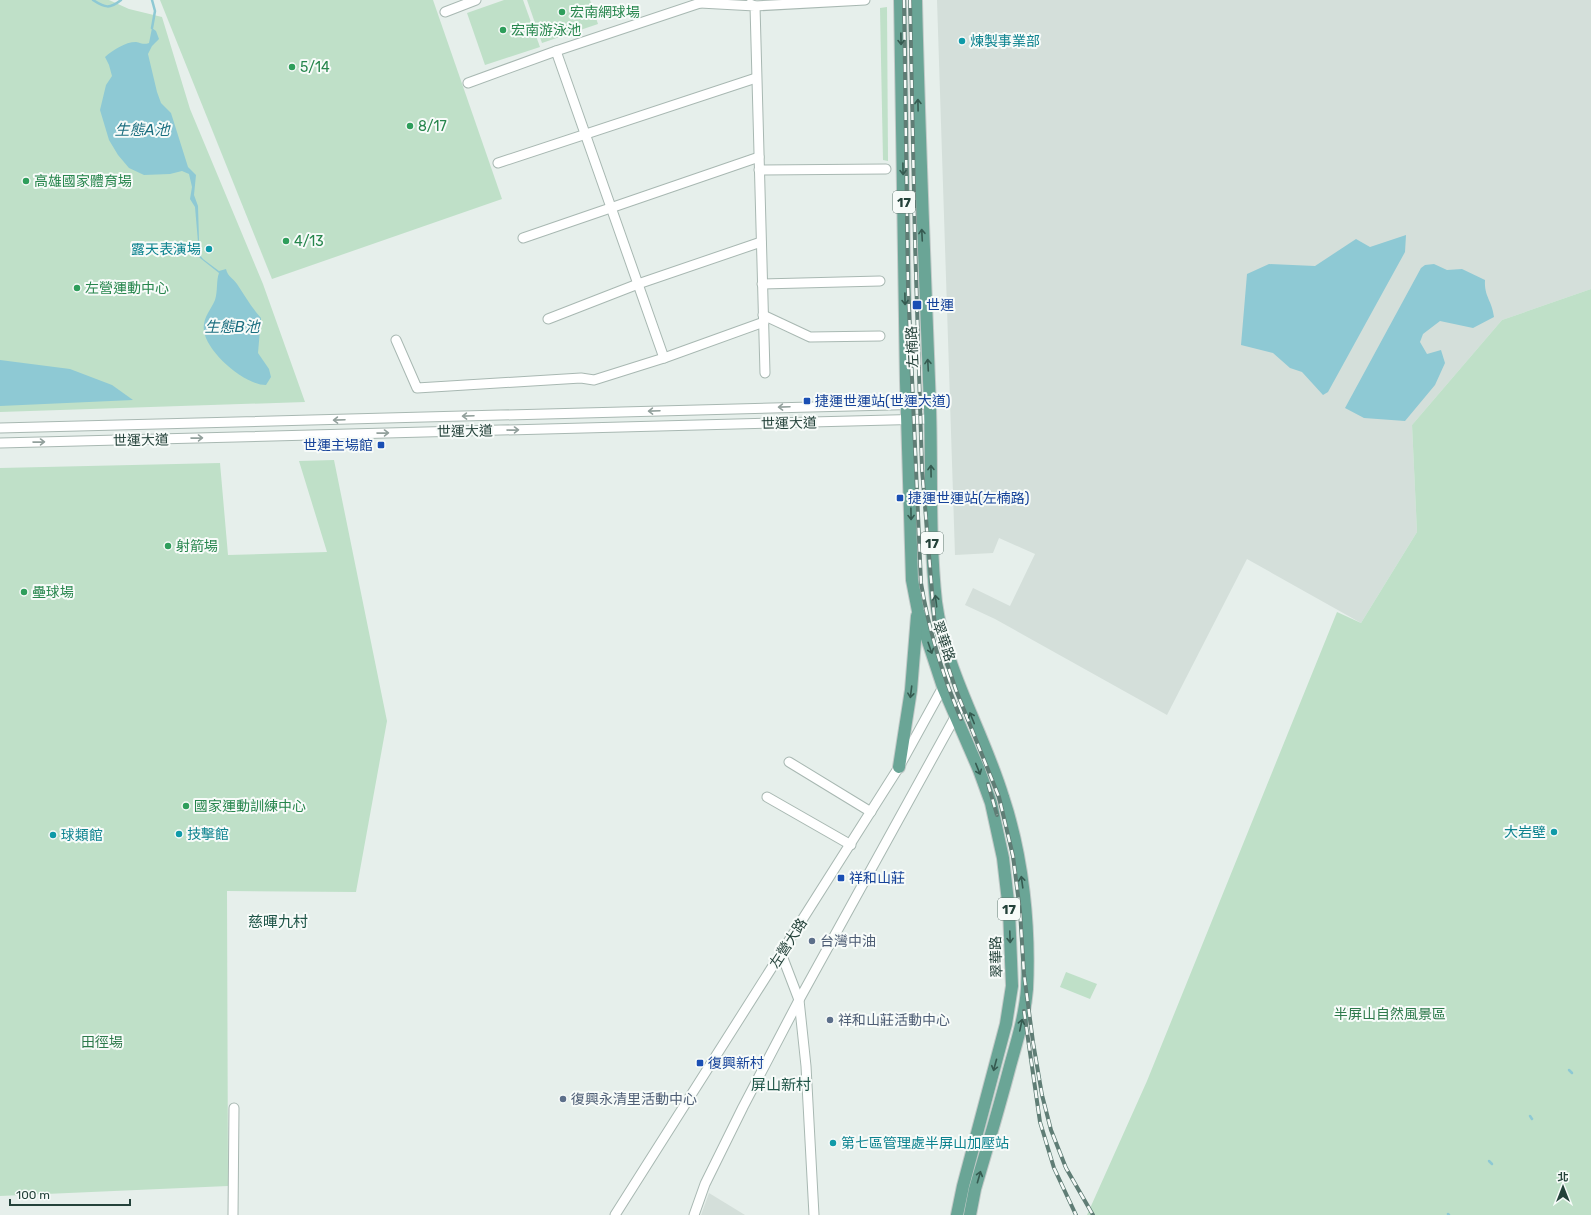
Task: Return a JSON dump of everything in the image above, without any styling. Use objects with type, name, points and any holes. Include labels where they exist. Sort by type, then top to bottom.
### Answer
[{"type":"main road","name":"左楠路","points":[[900,0],[907,404],[912,580],[918,611]]},
{"type":"main road","name":"左楠路","points":[[916,0],[921,200],[930,404],[933,570],[941,633],[951,666]]},
{"type":"main road","name":"翠華路","points":[[918,611],[943,687],[956,715],[991,803],[1004,858],[1009,910],[1012,986],[1006,1024],[957,1215]]},
{"type":"main road","points":[[899,767],[911,690],[918,611]]},
{"type":"main road","name":"翠華路","points":[[951,666],[1003,796],[1018,852],[1026,909],[1027,990],[1021,1024],[970,1215]]},
{"type":"street","points":[[445,12],[476,0]]},
{"type":"street","points":[[744,0],[755,6]]},
{"type":"street","points":[[468,83],[556,51],[701,2],[755,6],[865,0]]},
{"type":"street","points":[[755,6],[765,373]]},
{"type":"street","points":[[556,51],[664,358]]},
{"type":"street","points":[[498,163],[756,78]]},
{"type":"street","points":[[523,238],[758,157]]},
{"type":"street","points":[[759,170],[886,169]]},
{"type":"street","points":[[548,319],[638,284],[761,242]]},
{"type":"street","points":[[762,284],[880,281]]},
{"type":"street","points":[[396,340],[417,388],[581,378],[594,380],[664,358],[763,319],[810,337],[880,336]]},
{"type":"street","name":"世運大道","points":[[0,428],[930,404]]},
{"type":"street","name":"世運大道","points":[[0,443],[930,419]]},
{"type":"street","name":"左營大路","points":[[615,1215],[899,767],[943,687],[951,666]]},
{"type":"street","points":[[694,1215],[705,1184],[726,1140],[799,1000],[965,699]]},
{"type":"street","points":[[789,762],[871,812]]},
{"type":"street","points":[[767,797],[850,845]]},
{"type":"street","points":[[781,953],[799,1000],[806,1066],[814,1215]]},
{"type":"street","points":[[233,1215],[234,1108]]},
{"type":"shaded area","points":[[937,0],[1591,0],[1591,289],[1502,320],[1412,425],[1417,532],[1361,623],[1247,559],[1167,715],[995,619],[965,605],[973,588],[1010,606],[1035,554],[999,538],[993,553],[955,555]]},
{"type":"shaded area","points":[[709,1193],[745,1215],[701,1215]]},
{"type":"green space","points":[[0,0],[109,0],[129,9],[162,17],[190,109],[263,284],[305,402],[0,412]]},
{"type":"green space","points":[[160,0],[433,0],[502,199],[272,279]]},
{"type":"green space","name":"宏南游泳池","points":[[504,0],[523,0],[540,47],[485,65],[467,13]]},
{"type":"green space","name":"宏南網球場","points":[[527,0],[590,0],[598,24],[542,43]]},
{"type":"green space","points":[[887,7],[888,161],[883,160],[880,8]]},
{"type":"green space","name":"半屏山自然風景區","points":[[1591,289],[1591,1215],[1087,1215],[1147,1081],[1337,612],[1361,623],[1417,532],[1412,425],[1502,320]]},
{"type":"green space","name":"國家運動訓練中心","points":[[334,460],[387,721],[356,892],[227,891],[228,1186],[0,1196],[0,468],[220,463],[228,555],[327,552],[299,461]]},
{"type":"green space","points":[[1066,972],[1097,984],[1090,999],[1060,987]]},
{"type":"water","name":"生態A池","points":[[152,28],[156,31],[159,39],[152,46],[148,54],[157,92],[161,103],[171,113],[188,167],[196,175],[194,195],[198,206],[199,240],[197,251],[203,259],[219,271],[226,269],[228,274],[237,284],[251,306],[261,318],[258,353],[269,369],[271,377],[266,385],[257,384],[247,380],[228,366],[212,348],[204,331],[204,322],[215,300],[219,273],[200,258],[195,250],[198,242],[195,207],[190,199],[192,187],[189,174],[182,171],[170,174],[144,175],[129,168],[118,155],[109,140],[100,110],[106,85],[112,76],[105,57],[115,49],[128,43],[149,43]]},
{"type":"water","points":[[1406,235],[1405,252],[1328,392],[1323,395],[1302,372],[1290,368],[1273,353],[1241,345],[1247,274],[1269,264],[1315,266],[1356,239],[1370,247]]},
{"type":"water","points":[[1434,264],[1447,270],[1462,269],[1485,280],[1486,291],[1492,306],[1494,317],[1473,328],[1440,321],[1423,334],[1420,342],[1427,354],[1441,350],[1445,363],[1435,385],[1405,421],[1364,418],[1345,408],[1421,268],[1425,265]]},
{"type":"water","points":[[0,360],[70,369],[112,385],[133,400],[0,406]]},
{"type":"waterway","points":[[93,0],[104,6],[114,5],[121,0]]},
{"type":"waterway","points":[[152,0],[155,11],[152,28]]},
{"type":"waterway","points":[[1569,1070],[1572,1073]]},
{"type":"waterway","points":[[1489,1161],[1492,1164]]},
{"type":"railway","points":[[904,0],[908,287],[921,583],[937,652],[961,719]]},
{"type":"railway","points":[[910,0],[922,469],[935,628],[956,690],[999,797],[1013,856],[1020,911],[1024,974],[1033,1042],[1042,1095],[1051,1130],[1066,1168],[1093,1215]]},
{"type":"railway","points":[[988,784],[997,815]]},
{"type":"railway","points":[[1024,1011],[1040,1122],[1054,1168],[1076,1215]]},
{"type":"place","name":"宏南網球場","points":[[562,12]]},
{"type":"place","name":"宏南游泳池","points":[[503,30]]},
{"type":"place","name":"煉製事業部","points":[[962,41]]},
{"type":"place","name":"5/14","points":[[292,67]]},
{"type":"place","name":"8/17","points":[[410,126]]},
{"type":"place","name":"高雄國家體育場","points":[[26,181]]},
{"type":"place","name":"4/13","points":[[286,241]]},
{"type":"place","name":"露天表演場","points":[[209,249]]},
{"type":"place","name":"左營運動中心","points":[[77,288]]},
{"type":"place","name":"世運","points":[[917,305]]},
{"type":"place","name":"捷運世運站(世運大道)","points":[[807,401]]},
{"type":"place","name":"世運主場館","points":[[381,445]]},
{"type":"place","name":"捷運世運站(左楠路)","points":[[900,498]]},
{"type":"place","name":"射箭場","points":[[168,546]]},
{"type":"place","name":"壘球場","points":[[24,592]]},
{"type":"place","name":"國家運動訓練中心","points":[[186,806]]},
{"type":"place","name":"大岩壁","points":[[1554,832]]},
{"type":"place","name":"技擊館","points":[[179,834]]},
{"type":"place","name":"球類館","points":[[53,835]]},
{"type":"place","name":"祥和山莊","points":[[841,878]]},
{"type":"place","name":"台灣中油","points":[[812,941]]},
{"type":"place","name":"祥和山莊活動中心","points":[[830,1020]]},
{"type":"place","name":"復興新村","points":[[700,1063]]},
{"type":"place","name":"復興永清里活動中心","points":[[563,1099]]},
{"type":"place","name":"第七區管理處半屏山加壓站","points":[[833,1143]]},
{"type":"district","name":"慈暉九村","points":[[278,922]]},
{"type":"district","name":"屏山新村","points":[[781,1085]]},
{"type":"water label","name":"生態B池","points":[[232,327]]},
{"type":"park label","name":"田徑場","points":[[102,1042]]}]
